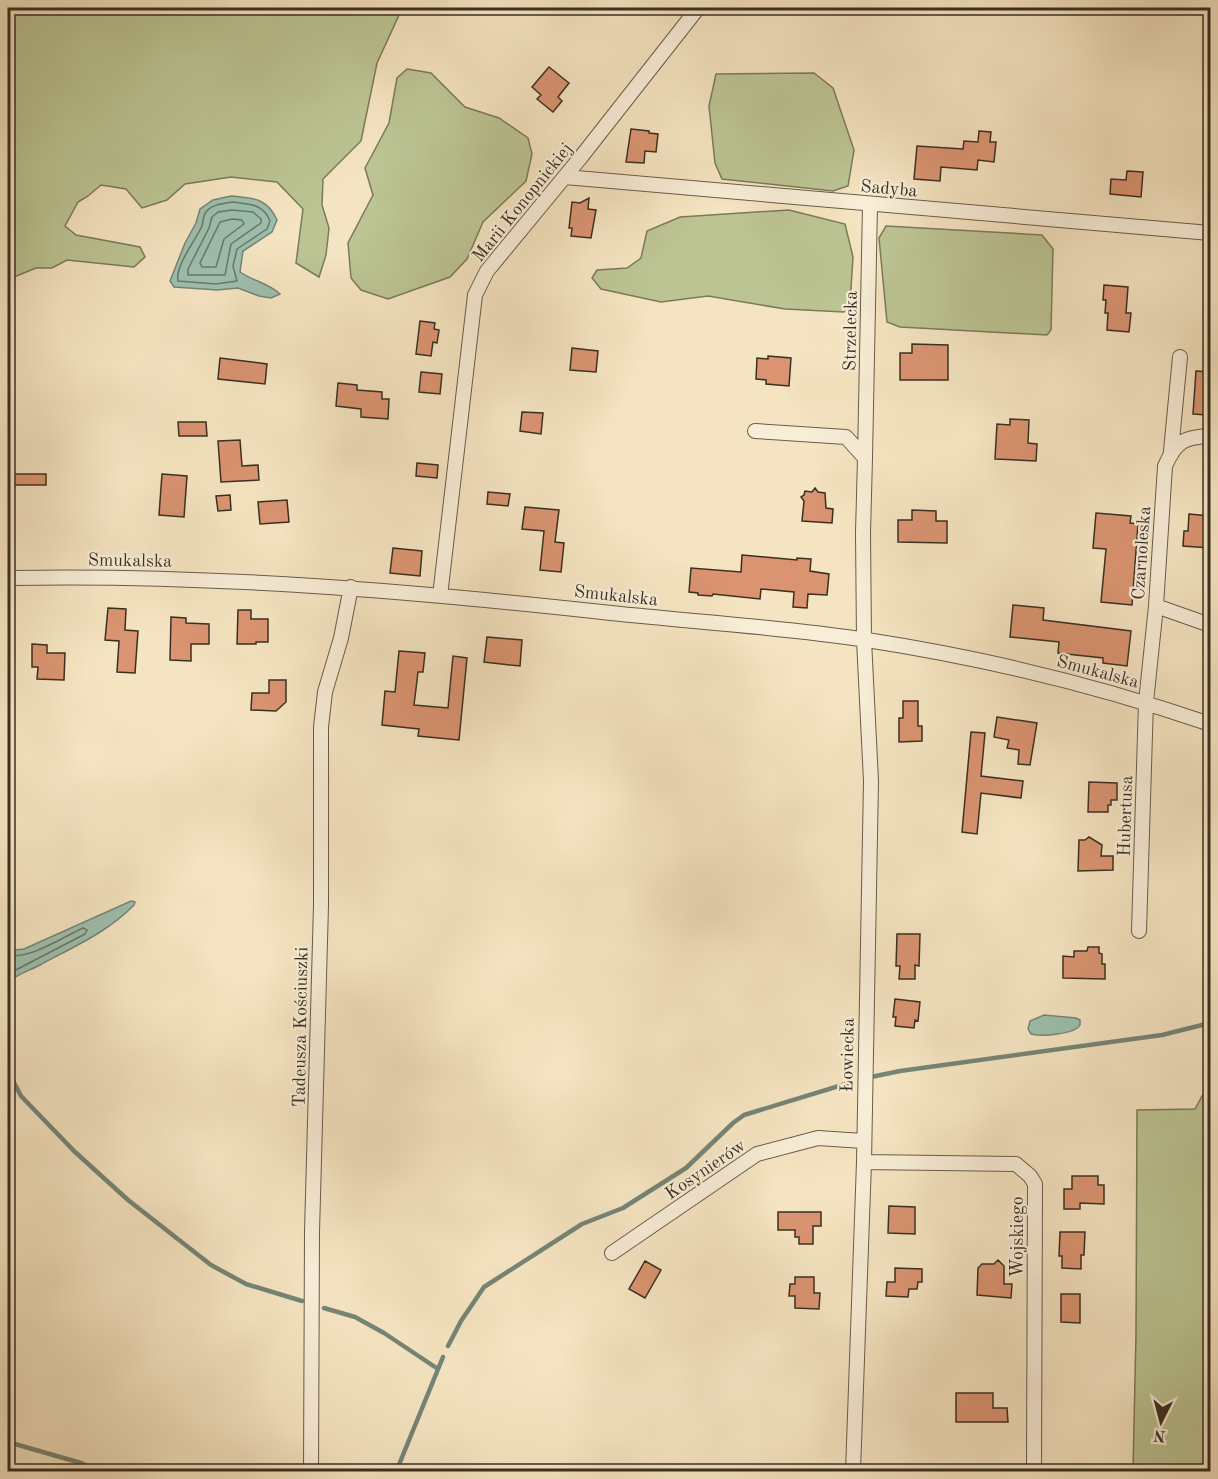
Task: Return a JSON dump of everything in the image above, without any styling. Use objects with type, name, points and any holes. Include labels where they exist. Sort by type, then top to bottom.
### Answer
[{"type":"street","name":"Marii Konopnickiej","points":[[440,596],[475,295],[487,271],[565,177],[698,8]]},
{"type":"street","name":"Sadyba","points":[[565,177],[1210,233]]},
{"type":"street","name":"Strzelecka","points":[[864,640],[863,533],[870,205]]},
{"type":"street","name":"Czarnoleska","points":[[1146,702],[1156,606],[1165,466],[1171,451],[1180,357]]},
{"type":"street","points":[[755,431],[846,437],[866,458]]},
{"type":"street","points":[[1171,451],[1190,437],[1210,436]]},
{"type":"street","name":"Smukalska","points":[[8,578],[149,578],[351,587],[541,604],[864,640],[1015,667],[1146,702],[1210,724]]},
{"type":"street","name":"Tadeusza Kościuszki","points":[[311,1472],[312,1232],[321,905],[321,727],[325,692],[341,638],[351,587]]},
{"type":"street","points":[[1156,606],[1210,625]]},
{"type":"street","name":"Łowiecka","points":[[853,1472],[864,1162],[871,781],[864,640]]},
{"type":"street","name":"Hubertusa","points":[[1139,931],[1146,702]]},
{"type":"street","name":"Kosynierów","points":[[612,1253],[757,1154],[818,1138],[863,1141]]},
{"type":"street","name":"Wojskiego","points":[[864,1162],[1016,1164],[1030,1176],[1035,1184],[1034,1472]]},
{"type":"green space","points":[[10,8],[406,8],[400,13],[377,63],[361,141],[323,179],[322,205],[329,228],[326,255],[319,277],[296,263],[303,209],[277,182],[231,177],[185,184],[167,200],[142,208],[126,189],[101,185],[78,202],[65,226],[76,235],[140,247],[145,257],[134,267],[67,260],[52,268],[36,268],[14,277],[8,277],[8,15]]},
{"type":"green space","points":[[407,69],[431,73],[465,107],[499,118],[528,138],[532,154],[526,181],[483,222],[467,259],[450,277],[388,299],[361,290],[351,278],[348,243],[373,195],[365,168],[389,123],[397,78]]},
{"type":"green space","points":[[814,73],[833,88],[854,150],[848,186],[833,191],[722,179],[715,163],[709,106],[716,74]]},
{"type":"green space","points":[[789,210],[845,224],[853,257],[850,304],[844,312],[785,309],[708,296],[661,302],[601,289],[592,278],[597,270],[627,268],[641,258],[647,231],[680,217]]},
{"type":"green space","points":[[886,226],[1042,235],[1053,249],[1051,330],[1047,335],[900,327],[887,322],[879,238]]},
{"type":"green space","points":[[1209,1083],[1210,1471],[1133,1471],[1137,1110],[1195,1109]]},
{"type":"water","points":[[231,196],[259,200],[269,207],[277,220],[272,232],[243,251],[240,272],[280,294],[271,298],[238,288],[217,290],[174,287],[170,281],[200,209],[213,200]]},
{"type":"water","points":[[131,901],[135,902],[134,905],[102,931],[8,983],[8,948],[24,949]]},
{"type":"water","points":[[1044,1015],[1076,1018],[1080,1020],[1080,1025],[1072,1031],[1058,1034],[1031,1034],[1028,1029],[1030,1021]]},
{"type":"building","points":[[549,67],[569,83],[558,97],[562,101],[553,112],[537,99],[541,95],[532,87]]},
{"type":"building","points":[[631,129],[658,134],[656,152],[645,151],[644,163],[626,162]]},
{"type":"building","points":[[979,131],[991,132],[990,142],[996,142],[994,162],[978,160],[977,170],[941,167],[940,181],[914,179],[917,146],[963,149],[964,141],[978,142]]},
{"type":"building","points":[[1127,171],[1143,172],[1141,197],[1110,194],[1111,179],[1126,180]]},
{"type":"building","points":[[589,198],[588,209],[596,210],[591,238],[571,236],[572,228],[569,228],[572,202],[580,203]]},
{"type":"building","points":[[1104,285],[1128,287],[1126,313],[1131,313],[1129,332],[1107,330],[1108,313],[1105,313],[1106,300],[1103,300]]},
{"type":"building","points":[[420,321],[435,323],[434,329],[439,330],[437,343],[433,342],[431,356],[416,354]]},
{"type":"building","points":[[912,344],[948,345],[948,380],[900,380],[900,353],[912,353]]},
{"type":"building","points":[[572,348],[598,351],[596,372],[570,370]]},
{"type":"building","points":[[768,356],[791,358],[789,386],[766,384],[766,380],[756,379],[757,358],[768,359]]},
{"type":"building","points":[[220,358],[267,364],[265,384],[218,379]]},
{"type":"building","points":[[1196,371],[1210,372],[1208,415],[1193,414]]},
{"type":"building","points":[[421,372],[442,374],[440,394],[419,392]]},
{"type":"building","points":[[338,383],[357,385],[357,390],[382,392],[382,399],[389,399],[388,419],[361,417],[361,409],[336,406]]},
{"type":"building","points":[[522,412],[543,413],[541,434],[520,431]]},
{"type":"building","points":[[1010,419],[1029,420],[1028,443],[1037,444],[1036,461],[995,459],[997,424],[1010,425]]},
{"type":"building","points":[[178,422],[206,422],[207,436],[179,436]]},
{"type":"building","points":[[240,440],[242,466],[258,465],[259,480],[221,482],[218,441]]},
{"type":"building","points":[[417,463],[438,465],[437,478],[416,476]]},
{"type":"building","points":[[11,474],[46,474],[46,485],[11,485]]},
{"type":"building","points":[[162,474],[187,476],[184,517],[159,515]]},
{"type":"building","points":[[815,488],[818,492],[825,493],[826,508],[833,509],[832,523],[802,521],[804,501],[801,497],[805,491],[812,492]]},
{"type":"building","points":[[488,492],[510,494],[508,506],[487,504]]},
{"type":"building","points":[[230,495],[231,510],[218,511],[216,496]]},
{"type":"building","points":[[287,500],[289,522],[260,524],[258,502]]},
{"type":"building","points":[[525,507],[559,510],[555,542],[564,543],[561,572],[540,570],[544,531],[522,529]]},
{"type":"building","points":[[912,510],[936,511],[936,521],[947,521],[947,543],[898,542],[898,520],[912,520]]},
{"type":"building","points":[[1096,513],[1131,516],[1130,523],[1138,524],[1132,605],[1101,602],[1106,549],[1093,548]]},
{"type":"building","points":[[1189,514],[1210,516],[1210,548],[1183,546],[1184,531],[1188,531]]},
{"type":"building","points":[[393,548],[422,551],[420,576],[390,573]]},
{"type":"building","points":[[742,555],[797,560],[797,558],[811,559],[810,571],[829,574],[827,595],[808,594],[807,608],[793,607],[794,592],[761,589],[760,599],[713,594],[712,596],[698,595],[698,593],[689,592],[691,568],[741,572]]},
{"type":"building","points":[[1013,605],[1044,608],[1043,620],[1131,631],[1127,666],[1103,663],[1103,658],[1058,653],[1059,642],[1010,637]]},
{"type":"building","points":[[108,608],[126,609],[125,630],[138,631],[135,673],[117,672],[119,641],[105,640]]},
{"type":"building","points":[[238,610],[251,610],[251,619],[268,619],[268,642],[237,644]]},
{"type":"building","points":[[171,617],[186,618],[186,623],[209,624],[209,644],[191,644],[191,661],[170,660]]},
{"type":"building","points":[[487,637],[522,640],[520,666],[484,662]]},
{"type":"building","points":[[32,644],[47,645],[47,653],[65,653],[64,680],[37,679],[38,667],[32,667]]},
{"type":"building","points":[[399,651],[425,653],[423,672],[418,672],[414,705],[448,708],[453,656],[467,658],[459,740],[418,736],[419,729],[382,725],[385,691],[395,692]]},
{"type":"building","points":[[269,680],[286,680],[286,702],[276,711],[251,710],[252,693],[269,693]]},
{"type":"building","points":[[903,701],[918,701],[918,726],[922,726],[922,741],[899,742],[899,718],[903,718]]},
{"type":"building","points":[[997,717],[1037,723],[1030,765],[1018,764],[1019,750],[1007,748],[1009,740],[994,737]]},
{"type":"building","points":[[971,732],[985,733],[981,776],[1023,781],[1021,798],[981,793],[977,834],[962,832]]},
{"type":"building","points":[[1089,782],[1117,783],[1117,800],[1111,800],[1108,812],[1088,812]]},
{"type":"building","points":[[1089,837],[1102,845],[1101,856],[1113,856],[1113,870],[1078,871],[1079,840]]},
{"type":"building","points":[[897,934],[920,934],[919,966],[915,965],[915,979],[899,979],[900,966],[896,966]]},
{"type":"building","points":[[1088,947],[1099,947],[1102,964],[1105,964],[1105,979],[1063,978],[1063,956],[1074,957],[1074,951],[1087,951]]},
{"type":"building","points":[[895,999],[920,1002],[918,1021],[915,1020],[914,1028],[895,1026],[896,1017],[893,1017]]},
{"type":"building","points":[[1072,1176],[1098,1176],[1098,1185],[1104,1185],[1104,1204],[1080,1203],[1080,1209],[1064,1209],[1064,1189],[1072,1189]]},
{"type":"building","points":[[889,1206],[915,1207],[915,1234],[888,1233]]},
{"type":"building","points":[[778,1212],[821,1212],[821,1226],[813,1226],[813,1244],[799,1244],[799,1237],[795,1237],[795,1230],[778,1230]]},
{"type":"building","points":[[1060,1232],[1085,1232],[1081,1269],[1062,1268],[1062,1256],[1059,1256]]},
{"type":"building","points":[[998,1260],[1004,1266],[1004,1284],[1012,1284],[1011,1298],[977,1295],[978,1268],[982,1264],[994,1264]]},
{"type":"building","points":[[645,1261],[661,1270],[645,1298],[629,1289]]},
{"type":"building","points":[[895,1268],[922,1269],[922,1282],[918,1282],[917,1289],[909,1289],[908,1297],[886,1296],[887,1282],[895,1282]]},
{"type":"building","points":[[795,1277],[814,1277],[814,1293],[820,1293],[819,1309],[795,1308],[795,1296],[789,1296],[790,1284],[795,1284]]},
{"type":"building","points":[[1061,1294],[1080,1294],[1080,1323],[1061,1322]]},
{"type":"building","points":[[956,1393],[993,1393],[993,1408],[1007,1408],[1008,1422],[956,1422]]},
{"type":"waterway","points":[[8,989],[8,1062],[11,1077],[21,1096],[74,1151],[128,1200],[211,1265],[246,1284],[302,1301]]},
{"type":"waterway","points":[[871,1077],[1162,1035],[1210,1023]]},
{"type":"waterway","points":[[448,1346],[461,1321],[484,1287],[582,1224],[623,1208],[686,1168],[744,1115],[852,1082]]},
{"type":"waterway","points":[[324,1308],[355,1317],[384,1333],[438,1369]]},
{"type":"waterway","points":[[396,1472],[443,1357]]},
{"type":"waterway","points":[[8,1442],[81,1463],[101,1472]]}]
